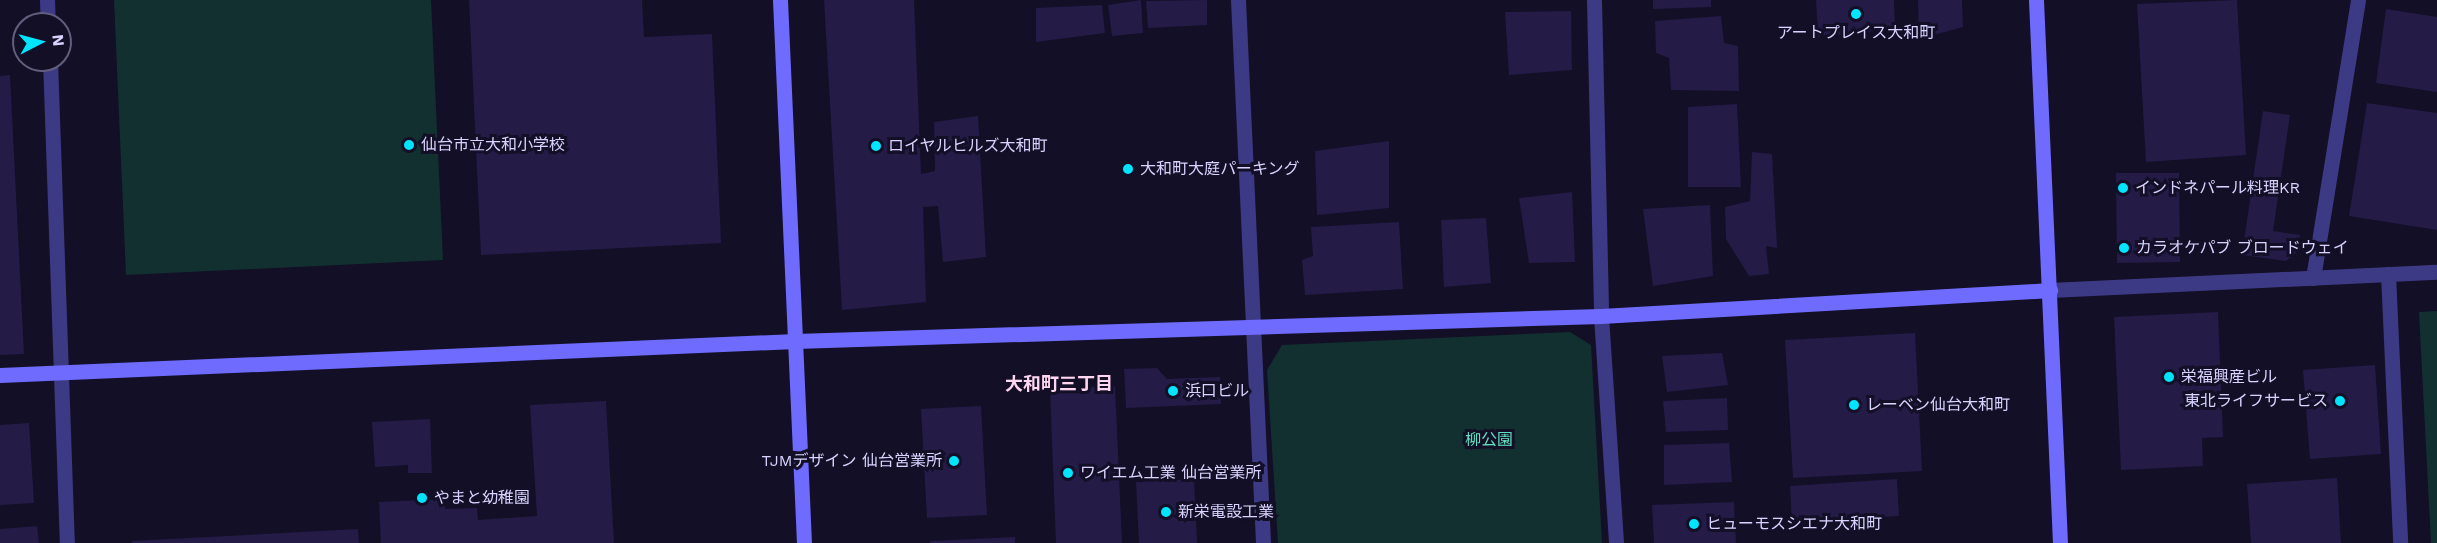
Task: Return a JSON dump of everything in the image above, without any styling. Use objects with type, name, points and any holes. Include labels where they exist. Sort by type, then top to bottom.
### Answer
[{"type":"street","points":[[780,0],[804,543]]},
{"type":"street","points":[[1238,0],[1263,543]]},
{"type":"street","points":[[1594,0],[1601,316],[1616,543]]},
{"type":"street","points":[[2036,0],[2060,543]]},
{"type":"street","points":[[2313,278],[2358,0]]},
{"type":"street","points":[[51,72],[64,372],[67,543]]},
{"type":"street","points":[[0,375],[795,341],[1601,316],[2437,272]]},
{"type":"street","points":[[2388,274],[2400,543]]},
{"type":"green space","points":[[114,0],[431,0],[443,260],[126,275]]},
{"type":"green space","points":[[2437,311],[2437,543],[2431,543],[2419,312]]},
{"type":"green space","name":"柳公園","points":[[1570,332],[1591,345],[1602,543],[1278,543],[1267,370],[1282,345]]},
{"type":"building","points":[[469,0],[642,0],[644,37],[712,34],[721,243],[481,255]]},
{"type":"building","name":"ロイヤルヒルズ大和町","points":[[824,0],[914,0],[921,174],[935,171],[934,122],[978,116],[986,257],[943,262],[938,206],[923,207],[926,302],[842,310]]},
{"type":"building","points":[[1141,0],[1143,33],[1112,36],[1108,5]]},
{"type":"building","points":[[1207,0],[1207,25],[1148,28],[1146,1]]},
{"type":"building","points":[[1653,0],[1711,0],[1711,7],[1653,9]]},
{"type":"building","name":"アートプレイス大和町","points":[[1816,0],[1894,0],[1895,29],[1818,37]]},
{"type":"building","points":[[1918,0],[1962,0],[1963,27],[1919,39]]},
{"type":"building","points":[[2237,0],[2246,155],[2146,162],[2137,4]]},
{"type":"building","points":[[1102,5],[1105,33],[1036,42],[1036,8]]},
{"type":"building","points":[[2386,9],[2437,17],[2437,92],[2376,83]]},
{"type":"building","points":[[1571,11],[1572,70],[1509,75],[1505,12]]},
{"type":"building","points":[[1721,16],[1724,43],[1738,46],[1739,91],[1671,90],[1669,58],[1656,53],[1655,21]]},
{"type":"building","points":[[10,75],[24,354],[0,355],[0,76]]},
{"type":"building","points":[[2367,103],[2437,113],[2437,230],[2349,216]]},
{"type":"building","points":[[1737,104],[1741,187],[1688,187],[1688,107]]},
{"type":"building","points":[[2263,111],[2290,115],[2273,231],[2300,235],[2298,251],[2286,261],[2242,255]]},
{"type":"building","points":[[1389,141],[1389,208],[1317,215],[1315,151]]},
{"type":"building","points":[[1752,152],[1772,154],[1777,248],[1766,246],[1769,274],[1749,276],[1726,239],[1725,207],[1750,201]]},
{"type":"building","points":[[2116,173],[2179,173],[2180,262],[2117,263]]},
{"type":"building","points":[[1572,192],[1575,262],[1529,263],[1519,198]]},
{"type":"building","points":[[1710,205],[1713,276],[1653,286],[1643,209]]},
{"type":"building","points":[[1486,218],[1491,283],[1444,287],[1441,220]]},
{"type":"building","points":[[1399,222],[1403,289],[1305,295],[1302,260],[1313,256],[1311,227]]},
{"type":"building","name":"栄福興産ビル","points":[[2218,312],[2223,437],[2202,438],[2203,466],[2121,470],[2114,317]]},
{"type":"building","name":"レーベン仙台大和町","points":[[1915,333],[1922,471],[1793,478],[1785,340]]},
{"type":"building","points":[[1722,353],[1728,385],[1667,392],[1662,356]]},
{"type":"building","points":[[2375,365],[2381,454],[2310,459],[2303,370]]},
{"type":"building","name":"浜口ビル","points":[[1157,368],[1167,379],[1220,377],[1221,404],[1126,408],[1124,369]]},
{"type":"building","points":[[1115,386],[1122,543],[1056,543],[1050,389]]},
{"type":"building","points":[[1727,398],[1728,430],[1666,432],[1663,401]]},
{"type":"building","points":[[606,401],[614,543],[381,543],[379,502],[445,499],[445,509],[477,508],[478,520],[537,516],[530,405]]},
{"type":"building","points":[[981,406],[987,515],[927,518],[921,409]]},
{"type":"building","points":[[430,419],[432,473],[408,473],[408,465],[375,467],[372,422]]},
{"type":"building","points":[[29,423],[34,503],[0,505],[0,425]]},
{"type":"building","points":[[1729,443],[1732,482],[1664,485],[1664,445]]},
{"type":"building","points":[[2337,478],[2341,543],[2251,543],[2247,484]]},
{"type":"building","name":"新栄電設工業","points":[[1194,479],[1197,543],[1139,543],[1136,482]]},
{"type":"building","points":[[1897,479],[1899,516],[1792,522],[1790,486]]},
{"type":"building","name":"ヒューモスシエナ大和町","points":[[1734,502],[1736,543],[1654,543],[1652,505]]},
{"type":"building","points":[[37,526],[39,543],[0,543],[0,529]]},
{"type":"building","points":[[358,529],[359,543],[132,543],[132,541]]},
{"type":"building","points":[[1015,537],[1015,543],[930,543],[930,541]]},
{"type":"place","name":"アートプレイス大和町","points":[[1856,14]]},
{"type":"place","name":"仙台市立大和小学校","points":[[409,145]]},
{"type":"place","name":"ロイヤルヒルズ大和町","points":[[876,146]]},
{"type":"place","name":"大和町大庭パーキング","points":[[1128,169]]},
{"type":"place","name":"インドネパール料理KR","points":[[2123,188]]},
{"type":"place","name":"カラオケパブ ブロードウェイ","points":[[2124,248]]},
{"type":"place","name":"栄福興産ビル","points":[[2169,377]]},
{"type":"place","name":"浜口ビル","points":[[1173,391]]},
{"type":"place","name":"東北ライフサービス","points":[[2340,401]]},
{"type":"place","name":"レーベン仙台大和町","points":[[1854,405]]},
{"type":"place","name":"TJMデザイン 仙台営業所","points":[[954,461]]},
{"type":"place","name":"ワイエム工業 仙台営業所","points":[[1068,473]]},
{"type":"place","name":"やまと幼稚園","points":[[422,498]]},
{"type":"place","name":"新栄電設工業","points":[[1166,512]]},
{"type":"place","name":"ヒューモスシエナ大和町","points":[[1694,524]]},
{"type":"district","name":"大和町三丁目","points":[[1059,384]]}]
